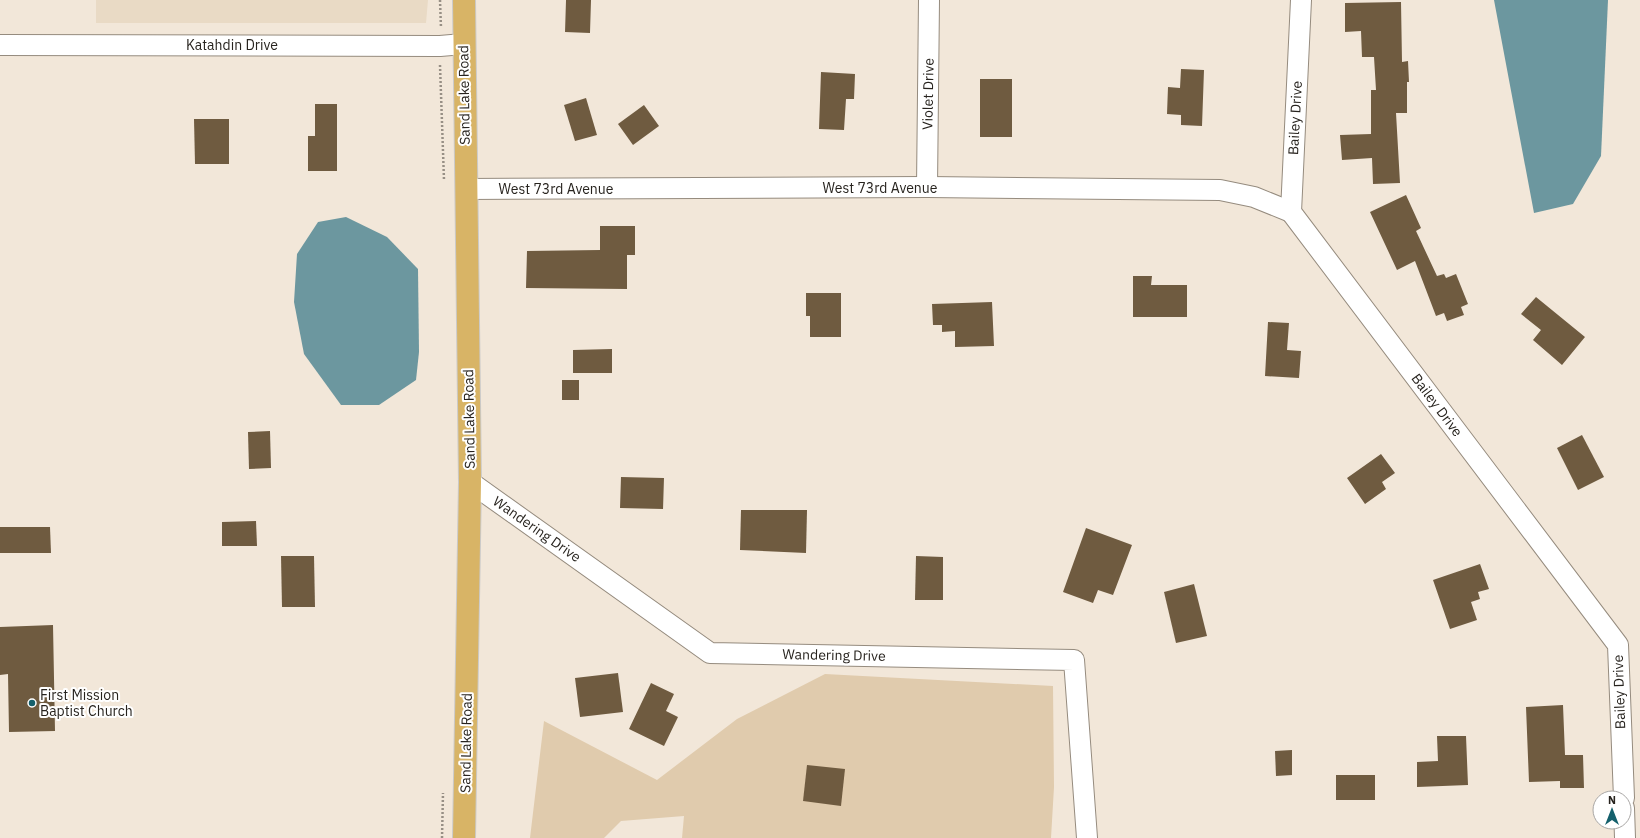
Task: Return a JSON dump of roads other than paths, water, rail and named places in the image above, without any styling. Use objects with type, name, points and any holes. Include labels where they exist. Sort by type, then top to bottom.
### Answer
[{"type":"main road","name":"Sand Lake Road","points":[[464,0],[463,44],[470,482],[464,838]]},
{"type":"street","name":"Violet Drive","points":[[927,187],[929,0]]},
{"type":"street","name":"Bailey Drive","points":[[1301,0],[1291,212],[1618,645],[1624,790]]},
{"type":"street","name":"Katahdin Drive","points":[[0,45],[440,46],[463,44]]},
{"type":"street","name":"West 73rd Avenue","points":[[466,189],[927,187],[1220,190],[1254,197],[1291,212]]},
{"type":"street","name":"Wandering Drive","points":[[470,482],[710,653],[1074,660],[1087,838]]},
{"type":"water","points":[[1494,0],[1608,0],[1601,156],[1573,204],[1534,213]]},
{"type":"water","points":[[346,217],[387,237],[418,269],[419,352],[416,380],[379,405],[341,405],[304,354],[294,302],[297,254],[318,222]]},
{"type":"place","name":"First Mission Baptist Church","points":[[32,703]]}]
